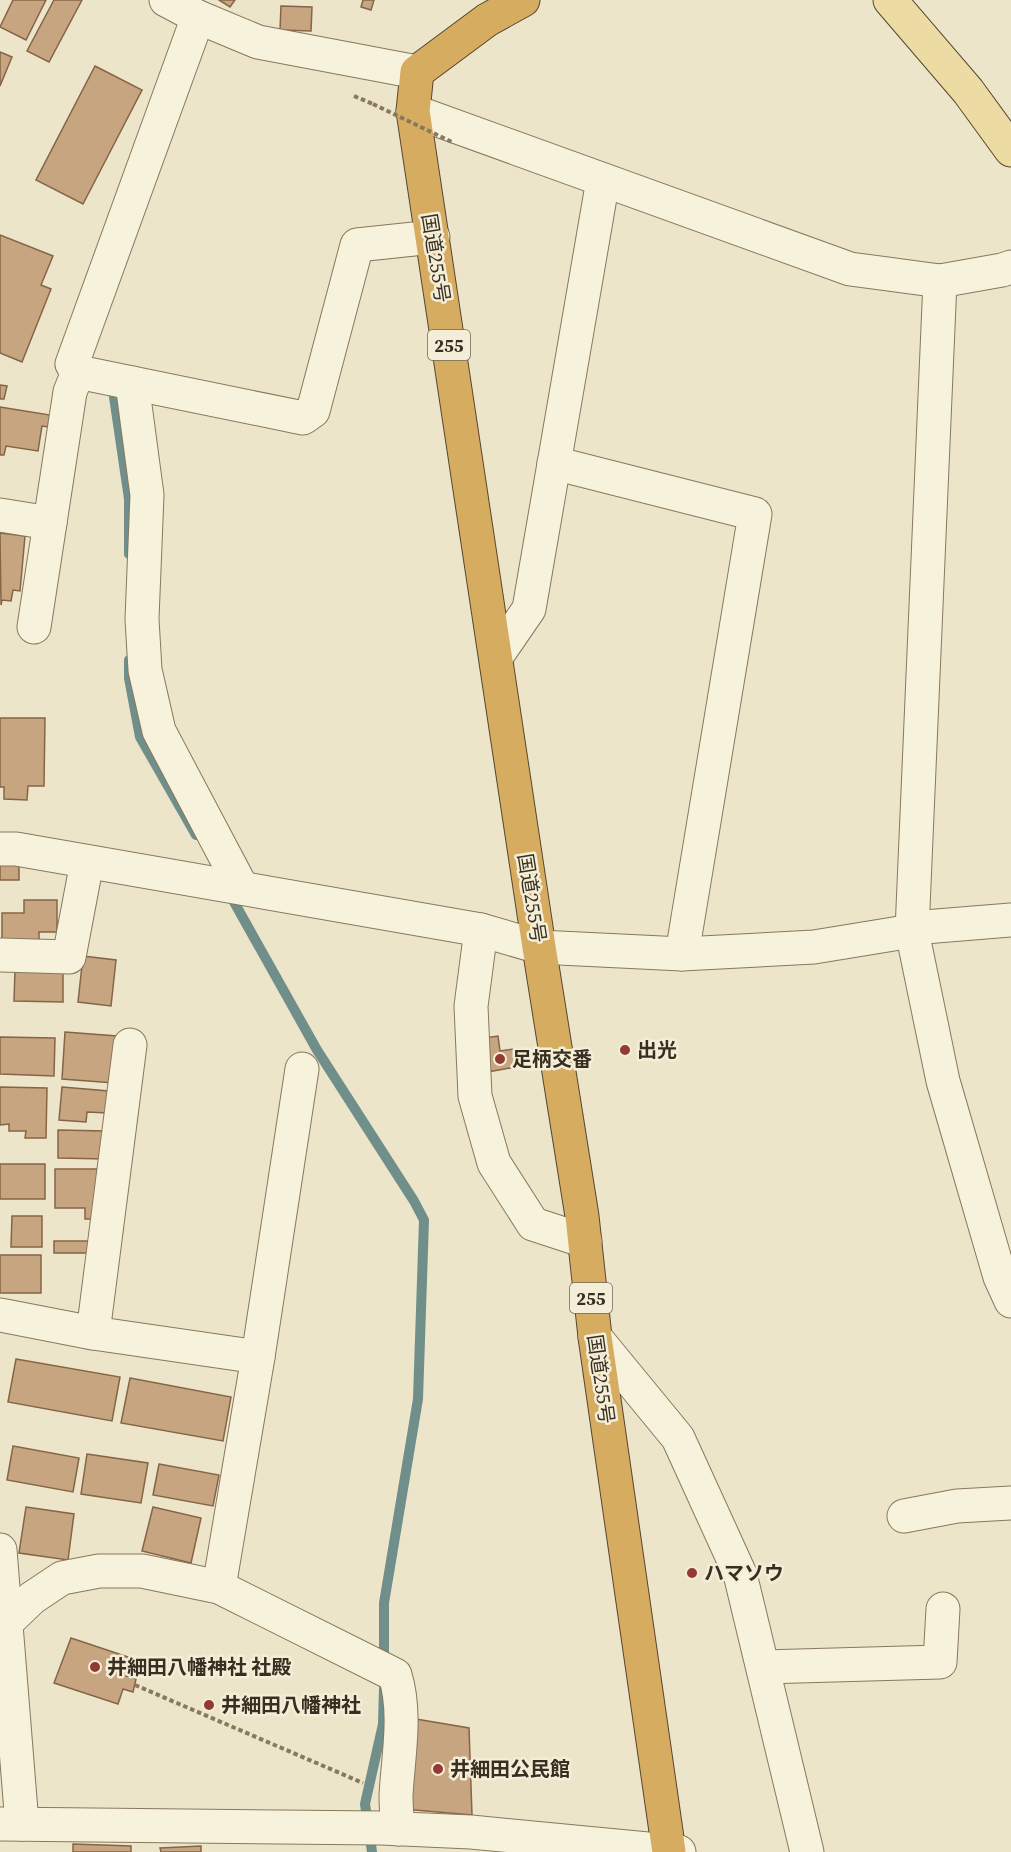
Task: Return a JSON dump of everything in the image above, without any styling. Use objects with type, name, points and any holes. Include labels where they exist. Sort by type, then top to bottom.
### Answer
[{"type":"highway","points":[[417,72],[488,20],[523,0]]},
{"type":"highway","name":"国道255号","points":[[417,72],[414,111],[585,1241],[595,1337],[673,1852]]},
{"type":"main road","points":[[890,0],[968,92],[1011,150]]},
{"type":"street","points":[[166,0],[198,17],[258,42],[417,72]]},
{"type":"street","points":[[198,17],[72,364],[78,372],[303,418],[313,411],[357,245],[433,237]]},
{"type":"street","points":[[414,111],[850,269],[940,281],[1011,267]]},
{"type":"street","points":[[496,657],[529,609],[603,180]]},
{"type":"street","points":[[940,281],[912,930],[943,1081],[1000,1277],[1011,1301]]},
{"type":"street","points":[[34,627],[70,392],[78,372]]},
{"type":"street","points":[[132,383],[147,495],[142,619],[145,670],[153,709],[159,731],[243,888]]},
{"type":"street","points":[[554,463],[755,514],[682,954]]},
{"type":"street","points":[[0,515],[50,523]]},
{"type":"street","points":[[0,849],[16,849],[481,930],[540,946],[682,954],[814,947],[912,930],[1011,920]]},
{"type":"street","points":[[2,956],[69,957],[87,862]]},
{"type":"street","points":[[481,930],[471,1006],[475,1096],[494,1163],[533,1224],[585,1241]]},
{"type":"street","points":[[93,1333],[130,1045]]},
{"type":"street","points":[[219,1587],[258,1357],[302,1069]]},
{"type":"street","points":[[0,1315],[93,1333],[258,1357]]},
{"type":"street","points":[[595,1337],[678,1438],[740,1574],[807,1852]]},
{"type":"street","points":[[904,1516],[957,1506],[1011,1503]]},
{"type":"street","points":[[0,1550],[6,1623],[11,1824],[224,1839],[340,1827],[389,1829],[472,1842],[673,1852]]},
{"type":"street","points":[[6,1623],[32,1598],[62,1578],[99,1571],[142,1571],[219,1587],[395,1675],[399,1689],[401,1731],[396,1798],[389,1829]]},
{"type":"street","points":[[763,1667],[940,1662],[943,1609]]},
{"type":"path","points":[[373,104],[452,142]]},
{"type":"path","points":[[135,1685],[344,1774]]},
{"type":"building","points":[[13,0],[46,0],[26,40],[0,27]]},
{"type":"building","points":[[54,0],[82,0],[49,62],[27,51]]},
{"type":"building","points":[[219,0],[235,0],[230,7]]},
{"type":"building","points":[[363,0],[374,0],[371,10],[361,7]]},
{"type":"building","points":[[281,6],[312,7],[311,31],[280,30]]},
{"type":"building","points":[[0,52],[12,57],[0,86]]},
{"type":"building","points":[[95,66],[142,90],[83,204],[36,180]]},
{"type":"building","points":[[0,235],[53,256],[41,285],[51,289],[22,362],[0,353]]},
{"type":"building","points":[[0,385],[7,386],[4,399],[0,399]]},
{"type":"building","points":[[0,407],[50,415],[48,427],[42,426],[38,451],[6,446],[4,455],[0,455]]},
{"type":"building","points":[[0,533],[25,536],[20,591],[13,590],[11,601],[2,600],[1,605]]},
{"type":"building","points":[[0,718],[45,718],[44,786],[28,786],[27,800],[4,799],[4,787],[0,787]]},
{"type":"building","points":[[0,861],[19,861],[19,880],[0,880]]},
{"type":"building","points":[[24,900],[57,900],[57,932],[39,932],[39,942],[2,941],[2,913],[24,913]]},
{"type":"building","points":[[83,956],[116,960],[111,1006],[78,1002]]},
{"type":"building","points":[[15,970],[63,970],[63,1002],[14,1001]]},
{"type":"building","points":[[65,1032],[117,1036],[114,1083],[62,1079]]},
{"type":"building","name":"足柄交番","points":[[498,1036],[500,1051],[514,1049],[516,1067],[487,1072],[485,1038]]},
{"type":"building","points":[[0,1037],[55,1038],[54,1076],[0,1074]]},
{"type":"building","points":[[0,1087],[47,1088],[46,1138],[25,1138],[26,1131],[9,1131],[9,1124],[0,1125]]},
{"type":"building","points":[[62,1087],[109,1091],[108,1113],[87,1112],[86,1122],[59,1120]]},
{"type":"building","points":[[58,1130],[106,1131],[106,1159],[58,1158]]},
{"type":"building","points":[[0,1164],[45,1164],[45,1199],[0,1199]]},
{"type":"building","points":[[55,1169],[100,1169],[100,1219],[85,1219],[85,1208],[55,1208]]},
{"type":"building","points":[[12,1216],[42,1216],[42,1247],[11,1247]]},
{"type":"building","points":[[54,1241],[94,1241],[94,1253],[54,1253]]},
{"type":"building","points":[[0,1255],[41,1255],[41,1293],[0,1293]]},
{"type":"building","points":[[16,1359],[120,1377],[112,1421],[8,1402]]},
{"type":"building","points":[[130,1378],[231,1397],[223,1441],[121,1423]]},
{"type":"building","points":[[13,1446],[79,1458],[73,1492],[7,1480]]},
{"type":"building","points":[[87,1454],[148,1463],[141,1503],[81,1494]]},
{"type":"building","points":[[159,1464],[219,1475],[213,1506],[153,1495]]},
{"type":"building","points":[[26,1507],[74,1514],[68,1560],[19,1553]]},
{"type":"building","points":[[153,1507],[201,1518],[191,1563],[142,1551]]},
{"type":"building","name":"井細田八幡神社 社殿","points":[[71,1638],[131,1658],[126,1676],[136,1679],[133,1692],[123,1689],[118,1704],[54,1683]]},
{"type":"building","name":"井細田公民館","points":[[410,1718],[469,1728],[472,1815],[403,1809]]},
{"type":"building","points":[[73,1844],[131,1846],[131,1852],[73,1852]]},
{"type":"building","points":[[201,1846],[201,1852],[161,1852],[160,1848]]},
{"type":"waterway","points":[[114,397],[129,499],[129,554]]},
{"type":"waterway","points":[[129,660],[129,678],[140,737],[196,835]]},
{"type":"waterway","points":[[229,893],[317,1050],[424,1220],[418,1399],[384,1603],[384,1664]]},
{"type":"waterway","points":[[372,1852],[365,1804],[383,1724],[384,1688]]},
{"type":"place","name":"出光","points":[[625,1050]]},
{"type":"place","name":"足柄交番","points":[[500,1059]]},
{"type":"place","name":"ハマソウ","points":[[692,1573]]},
{"type":"place","name":"井細田八幡神社 社殿","points":[[95,1667]]},
{"type":"place","name":"井細田八幡神社","points":[[209,1705]]},
{"type":"place","name":"井細田公民館","points":[[438,1769]]}]
